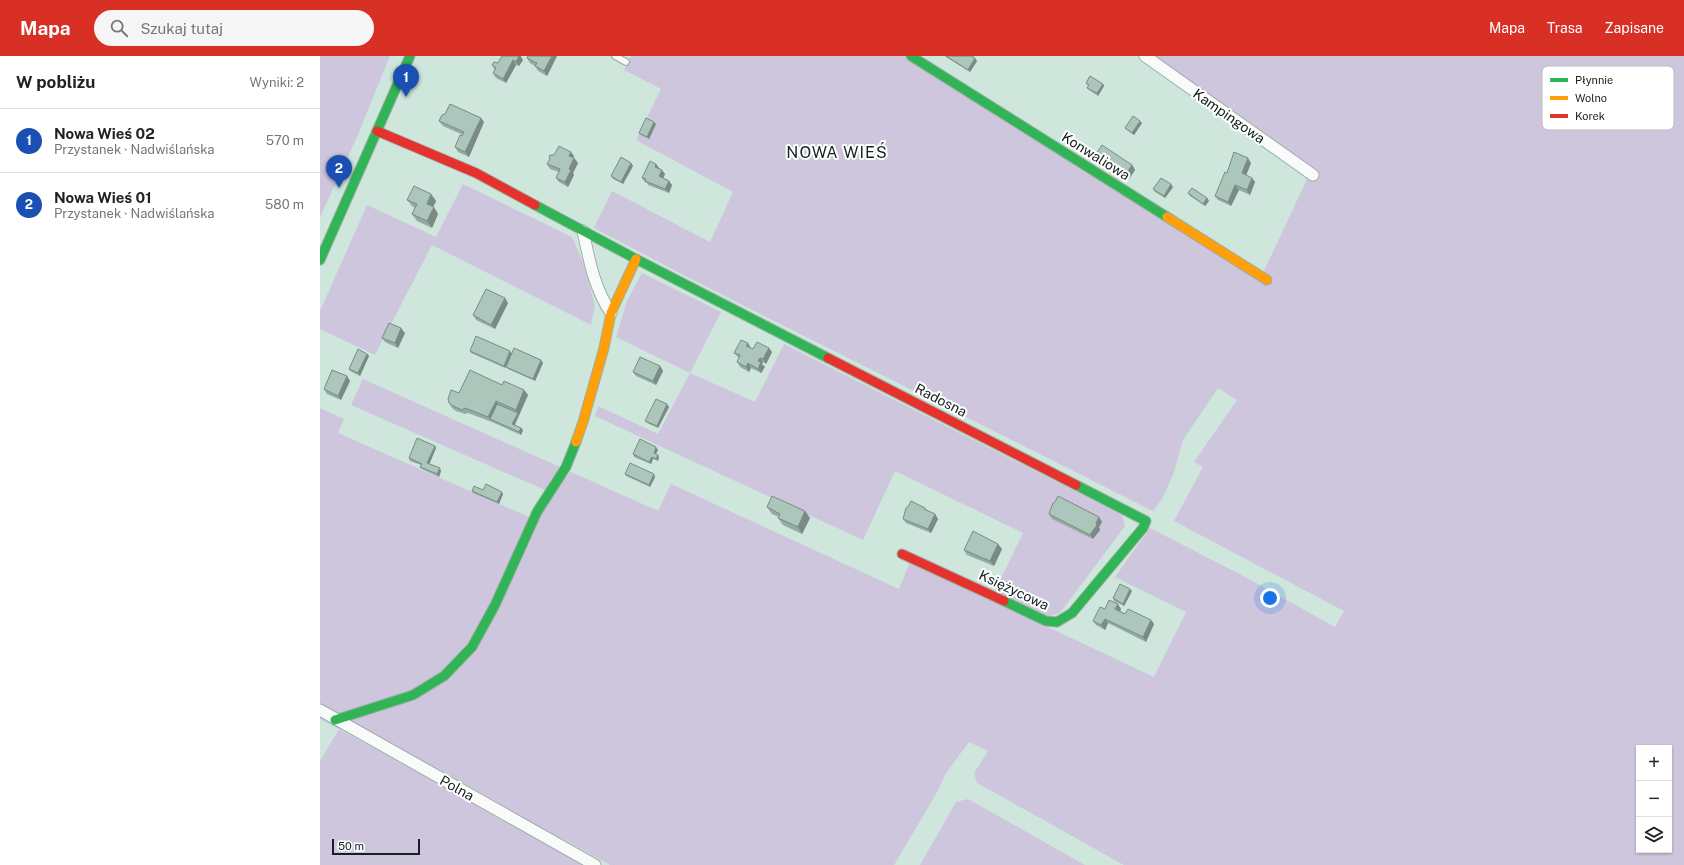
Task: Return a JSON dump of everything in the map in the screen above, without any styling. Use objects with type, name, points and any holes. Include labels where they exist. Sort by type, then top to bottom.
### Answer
[{"type":"street","points":[[320,260],[410,56]]},
{"type":"street","name":"Konwaliowa","points":[[911,56],[1267,280]]},
{"type":"street","name":"Kampingowa","points":[[1145,56],[1313,175]]},
{"type":"street","name":"Radosna","points":[[377,131],[476,173],[636,259],[1146,521]]},
{"type":"street","points":[[583,231],[590,265],[601,298],[611,313]]},
{"type":"street","points":[[335,720],[413,695],[444,676],[472,647],[495,605],[537,512],[566,467],[583,422],[604,348],[611,313],[636,259]]},
{"type":"street","name":"Księżycowa","points":[[902,554],[1046,621],[1057,622],[1072,613],[1143,528],[1146,521]]},
{"type":"street","name":"Polna","points":[[320,710],[335,720],[595,865]]},
{"type":"lane","points":[[615,56],[626,62]]},
{"type":"shaded area","points":[[320,56],[390,56],[357,137],[320,217]]},
{"type":"shaded area","points":[[631,56],[907,56],[1263,273],[1308,177],[1151,56],[1684,56],[1684,865],[1124,865],[977,783],[974,773],[988,751],[969,742],[946,773],[936,794],[894,865],[610,865],[506,810],[345,720],[339,729],[320,719],[320,408],[344,419],[338,433],[529,517],[571,472],[658,511],[671,484],[899,589],[910,562],[1154,677],[1186,612],[1115,577],[1150,528],[1249,579],[1335,627],[1344,611],[1174,521],[1203,467],[1194,462],[1237,400],[1218,388],[1183,440],[1173,475],[1162,499],[1153,511],[695,281],[594,228],[612,191],[710,242],[733,192],[636,140],[661,89],[624,70]]},
{"type":"shaded area","points":[[463,184],[572,237],[583,262],[595,306],[591,325],[432,245],[375,355],[320,329],[320,311],[367,205],[436,237]]},
{"type":"shaded area","points":[[642,273],[721,312],[690,373],[616,337],[627,301]]},
{"type":"shaded area","points":[[784,344],[1122,515],[1125,526],[1060,613],[1049,616],[995,591],[1023,533],[895,471],[863,540],[595,416],[598,406],[658,434],[690,373],[755,402]]},
{"type":"shaded area","points":[[363,379],[560,467],[545,490],[351,405]]},
{"type":"shaded area","points":[[339,729],[586,865],[320,865],[320,761]]},
{"type":"shaded area","points":[[968,799],[1085,865],[920,865],[956,802]]},
{"type":"building","points":[[502,56],[519,56],[516,62],[513,60],[503,79],[493,73],[496,68],[492,65],[494,62],[498,63]]},
{"type":"building","points":[[528,56],[552,56],[544,71],[535,66],[537,63],[527,58]]},
{"type":"building","points":[[946,56],[972,56],[975,58],[968,70]]},
{"type":"building","points":[[1090,76],[1103,84],[1097,93],[1087,88],[1089,85],[1086,83]]},
{"type":"building","points":[[450,104],[481,118],[465,152],[455,147],[460,135],[462,136],[464,132],[439,121],[442,115],[445,114]]},
{"type":"building","points":[[1133,116],[1140,121],[1132,133],[1125,128]]},
{"type":"building","points":[[646,118],[654,122],[647,137],[639,133]]},
{"type":"building","points":[[1102,145],[1132,165],[1126,174],[1096,154]]},
{"type":"building","points":[[559,146],[571,152],[569,156],[574,158],[569,169],[571,170],[565,182],[556,178],[560,169],[547,164],[550,159],[550,155],[554,155]]},
{"type":"building","points":[[1234,152],[1248,158],[1242,173],[1252,178],[1247,190],[1235,185],[1228,202],[1215,196],[1225,172],[1227,173]]},
{"type":"building","points":[[621,157],[631,163],[621,182],[611,176]]},
{"type":"building","points":[[650,161],[656,164],[655,167],[662,170],[659,176],[669,181],[665,189],[645,181],[646,179],[642,178]]},
{"type":"building","points":[[1161,178],[1171,184],[1164,196],[1153,189]]},
{"type":"building","points":[[414,186],[431,194],[427,204],[434,207],[427,221],[412,214],[417,204],[407,200]]},
{"type":"building","points":[[1192,188],[1207,198],[1203,204],[1188,193]]},
{"type":"building","points":[[486,289],[505,298],[491,325],[473,315]]},
{"type":"building","points":[[389,323],[401,328],[395,343],[382,338]]},
{"type":"building","points":[[476,336],[510,351],[504,366],[470,351]]},
{"type":"building","points":[[741,340],[748,343],[746,346],[753,349],[757,342],[769,348],[763,359],[760,358],[758,361],[761,362],[758,369],[748,363],[746,367],[737,362],[740,355],[734,353]]},
{"type":"building","points":[[514,348],[541,360],[533,379],[506,367]]},
{"type":"building","points":[[358,349],[367,354],[358,373],[349,369]]},
{"type":"building","points":[[640,357],[660,366],[653,381],[633,372]]},
{"type":"building","points":[[332,370],[347,376],[338,396],[324,389]]},
{"type":"building","points":[[470,370],[502,385],[504,381],[524,390],[516,410],[496,401],[488,417],[465,408],[462,410],[449,403],[448,399],[451,390],[459,393]]},
{"type":"building","points":[[656,399],[667,404],[657,426],[645,421]]},
{"type":"building","points":[[497,404],[518,413],[512,424],[521,428],[519,432],[490,419]]},
{"type":"building","points":[[417,438],[435,446],[427,463],[440,468],[437,474],[420,467],[422,464],[409,458]]},
{"type":"building","points":[[640,439],[656,447],[654,453],[658,455],[656,459],[652,457],[649,462],[633,454]]},
{"type":"building","points":[[630,463],[654,474],[649,485],[625,474]]},
{"type":"building","points":[[486,484],[502,492],[497,502],[472,491],[474,486],[483,490]]},
{"type":"building","points":[[772,496],[805,511],[798,527],[778,518],[780,514],[767,507]]},
{"type":"building","points":[[1058,496],[1099,517],[1096,523],[1097,525],[1090,535],[1049,514],[1053,503]]},
{"type":"building","points":[[911,501],[935,514],[928,529],[903,519],[906,508]]},
{"type":"building","points":[[973,531],[998,544],[990,561],[964,550]]},
{"type":"building","points":[[1120,584],[1130,589],[1123,604],[1113,598]]},
{"type":"building","points":[[1109,600],[1118,604],[1115,609],[1125,614],[1128,609],[1151,620],[1143,637],[1105,619],[1101,625],[1093,621],[1100,607],[1105,609]]},
{"type":"traffic: fast","points":[[320,260],[410,56]]},
{"type":"traffic: fast","points":[[911,56],[1167,217]]},
{"type":"traffic: fast","points":[[535,205],[828,358]]},
{"type":"traffic: fast","points":[[335,720],[413,695],[444,676],[472,647],[495,605],[537,512],[566,467],[576,442]]},
{"type":"traffic: fast","points":[[1004,601],[1046,621],[1057,622],[1072,613],[1143,528],[1146,521],[1076,485]]},
{"type":"traffic: slow","points":[[1167,217],[1267,280]]},
{"type":"traffic: slow","points":[[576,442],[604,348],[611,313],[636,259]]},
{"type":"traffic: jam","points":[[377,131],[476,173],[535,205]]},
{"type":"traffic: jam","points":[[828,358],[1076,485]]},
{"type":"traffic: jam","points":[[902,554],[1004,601]]},
{"type":"place","name":"Nowa Wieś 02","points":[[406,97]]},
{"type":"place","name":"Nowa Wieś 01","points":[[339,188]]},
{"type":"district","name":"NOWA WIEŚ","points":[[837,152]]}]
